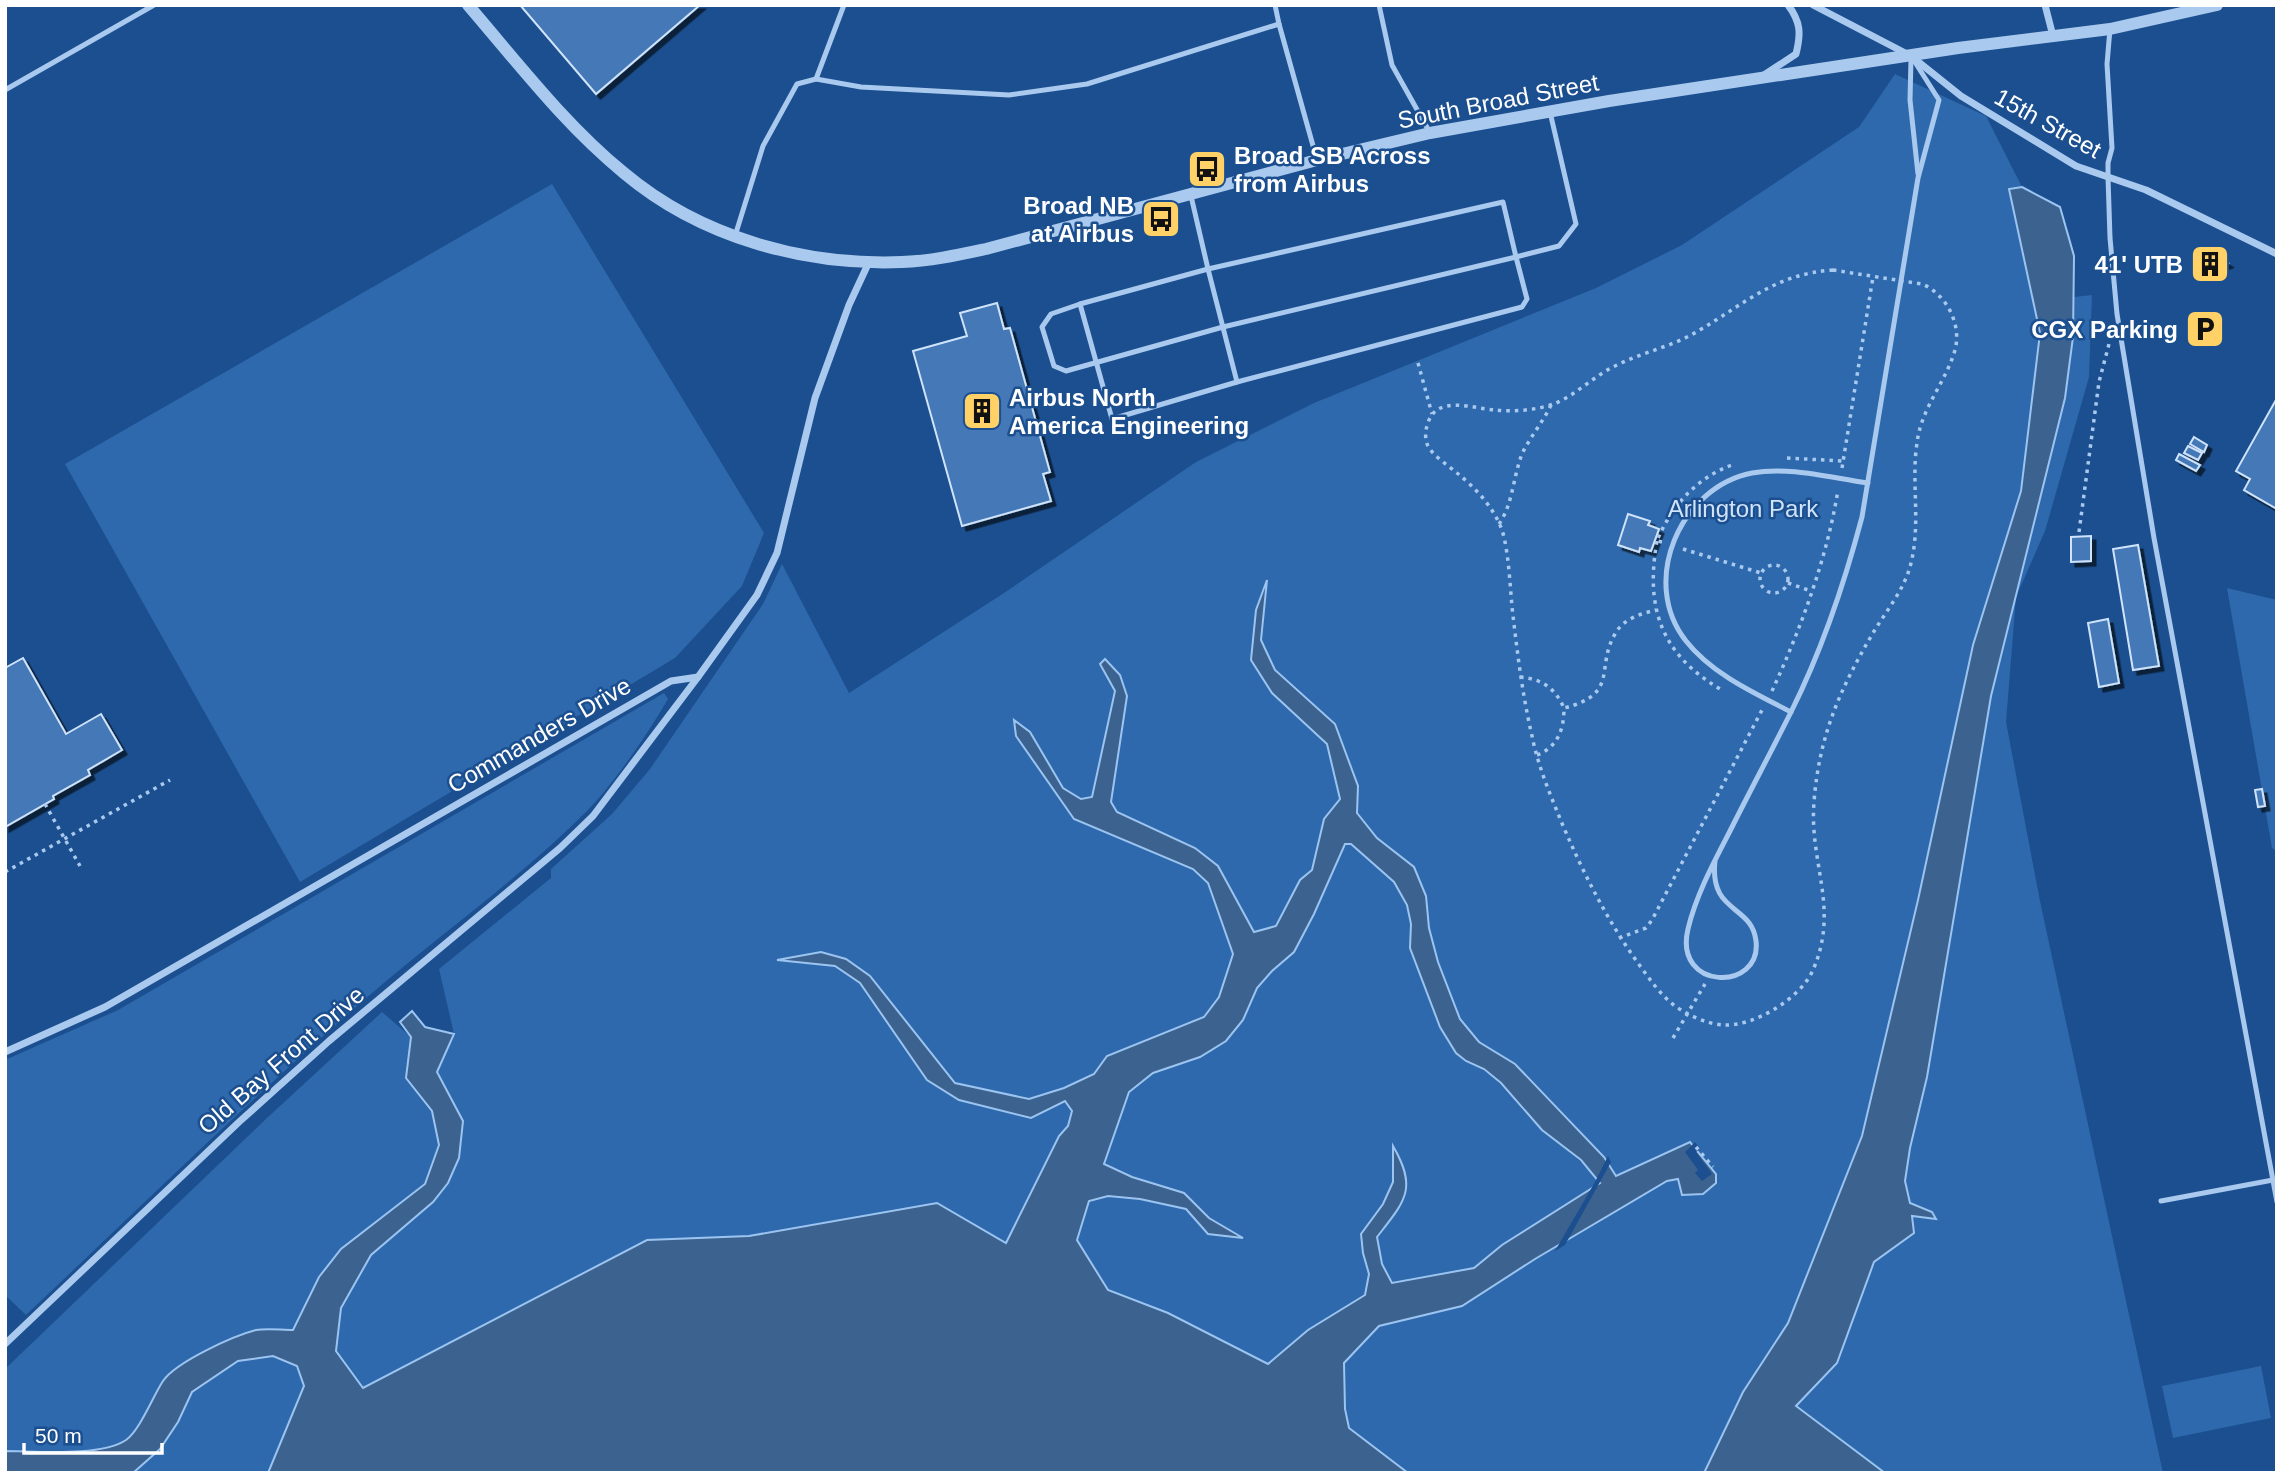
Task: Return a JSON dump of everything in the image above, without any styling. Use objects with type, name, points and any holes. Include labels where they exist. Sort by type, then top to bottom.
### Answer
[{"type":"street","name":"South Broad Street","points":[[468,5],[559,111],[625,175],[686,213],[735,237],[784,251],[827,259],[869,262],[944,258],[976,251],[1190,193],[1430,133],[1549,111],[1758,79],[2110,29],[2217,5]]},
{"type":"street","points":[[1758,79],[1796,54],[1800,24],[1788,5]]},
{"type":"street","name":"15th Street","points":[[1813,5],[1911,56],[1961,96],[2065,160],[2146,190],[2277,254]]},
{"type":"street","points":[[2045,5],[2053,36]]},
{"type":"street","points":[[698,677],[757,595],[777,553],[815,398],[849,305],[869,262]]},
{"type":"street","name":"Old Bay Front Drive","points":[[5,1344],[239,1122],[329,1041],[550,856],[593,816],[698,677]]},
{"type":"street","name":"Commanders Drive","points":[[5,1052],[105,1007],[671,681],[698,677]]},
{"type":"lane","points":[[5,90],[154,5]]},
{"type":"lane","points":[[816,79],[844,5]]},
{"type":"lane","points":[[1275,5],[1317,160]]},
{"type":"lane","points":[[1379,5],[1392,65],[1430,133]]},
{"type":"lane","points":[[735,237],[763,146],[797,83],[816,79],[861,87],[1009,95],[1087,84],[1279,24]]},
{"type":"lane","points":[[2110,29],[2107,64],[2112,148],[2108,177],[2117,314],[2154,538],[2277,1202]]},
{"type":"lane","points":[[1911,56],[1910,100],[1918,178]]},
{"type":"lane","points":[[1715,861],[1713,876],[1718,893],[1727,904],[1748,919],[1754,930],[1756,945],[1749,965],[1737,975],[1723,978],[1709,976],[1691,962],[1686,939],[1692,915],[1715,861],[1791,712],[1835,610],[1856,542],[1918,178],[1939,100],[1911,56]]},
{"type":"lane","points":[[1080,304],[1096,362],[1112,419],[1237,382],[1522,307],[1527,299],[1516,257],[1503,202],[1208,269],[1080,304],[1051,314],[1042,327],[1054,366],[1066,371],[1096,362],[1223,327],[1516,257],[1559,246],[1576,224],[1549,111]]},
{"type":"lane","points":[[1190,193],[1237,382]]},
{"type":"lane","points":[[1791,712],[1717,670],[1698,656],[1683,638],[1666,593],[1672,545],[1688,515],[1699,502],[1731,480],[1751,473],[1771,471],[1868,483]]},
{"type":"lane","points":[[2161,1201],[2273,1180]]},
{"type":"path","points":[[1418,363],[1432,414],[1426,431],[1429,447],[1478,493],[1499,524],[1507,562],[1520,677],[1537,755],[1546,785],[1591,887],[1619,938],[1659,991],[1688,1014],[1718,1025],[1731,1025],[1745,1022],[1782,1005],[1807,981],[1821,948],[1826,925],[1824,895],[1816,856],[1814,819],[1816,786],[1828,725],[1837,699],[1890,607],[1911,564],[1917,499],[1916,443],[1928,405],[1955,352],[1956,338],[1949,306],[1934,289],[1902,281],[1833,270],[1799,274],[1763,290],[1679,342],[1612,367],[1551,405],[1505,411],[1450,405],[1432,414]]},
{"type":"path","points":[[1619,938],[1646,928],[1652,920],[1767,700],[1788,653],[1834,519],[1872,277]]},
{"type":"path","points":[[2079,532],[2099,382],[2117,314]]},
{"type":"path","points":[[1499,524],[1506,514],[1516,471],[1524,451],[1551,405]]},
{"type":"path","points":[[1782,458],[1843,461]]},
{"type":"path","points":[[1737,464],[1710,475],[1676,505],[1657,541],[1761,573]]},
{"type":"path","points":[[1767,566],[1781,566],[1787,574],[1787,583],[1782,591],[1769,592],[1760,582],[1761,573],[1767,566]]},
{"type":"path","points":[[1787,583],[1811,591]]},
{"type":"path","points":[[1564,708],[1586,700],[1596,692],[1603,680],[1611,644],[1620,627],[1636,615],[1656,610]]},
{"type":"path","points":[[1520,677],[1547,684],[1564,708],[1561,733],[1553,745],[1537,755]]},
{"type":"path","points":[[5,872],[170,780]]},
{"type":"path","points":[[45,804],[80,866]]},
{"type":"path","points":[[1673,1038],[1709,976]]},
{"type":"path","points":[[1696,1147],[1713,1167]]},
{"type":"green space","name":"Arlington Park","points":[[1895,74],[1986,116],[2022,187],[2010,190],[2040,333],[2021,491],[1973,645],[1918,900],[1862,1136],[1788,1323],[1743,1392],[1704,1473],[1241,1473],[1345,1409],[1344,1363],[1380,1326],[1462,1306],[1535,1259],[1667,1181],[1678,1179],[1703,1194],[1716,1183],[1708,1165],[1678,1147],[1616,1176],[1604,1157],[1516,1064],[1479,1042],[1460,1019],[1438,962],[1429,928],[1426,896],[1414,867],[1377,838],[1356,812],[1358,786],[1335,725],[1275,670],[1261,640],[1266,584],[1256,610],[1251,660],[1272,693],[1327,744],[1340,799],[1324,819],[1312,870],[1300,880],[1276,926],[1254,933],[1195,848],[1117,812],[1111,802],[1127,696],[1101,664],[1115,691],[1092,797],[1081,799],[1063,788],[1030,732],[1014,721],[1016,736],[1074,819],[1193,869],[1208,883],[1233,954],[1219,997],[1204,1017],[1107,1056],[1094,1074],[1064,1088],[1029,1099],[955,1083],[910,1026],[846,959],[780,960],[835,966],[860,983],[926,1080],[959,1100],[1065,1101],[1072,1111],[1068,1126],[1059,1136],[1006,1243],[388,1473],[336,1351],[341,1308],[371,1255],[433,1202],[463,1121],[437,1072],[454,1034],[439,969],[551,878],[551,869],[612,814],[650,769],[763,604],[782,564],[849,693],[1004,593],[1196,462],[1314,403],[1596,288],[1682,245],[1859,127]]},
{"type":"green space","points":[[552,184],[764,533],[742,586],[675,658],[300,882],[65,464]]},
{"type":"green space","points":[[2092,295],[2089,377],[2045,531],[2016,597],[2006,722],[2040,901],[2163,1473],[1768,1473],[1796,1406],[1837,1363],[1874,1261],[1912,1216],[1922,1217],[1932,1212],[1910,1203],[1905,1181],[1927,1077],[1991,696],[1991,653],[2043,488],[2065,398],[2074,297]]},
{"type":"green space","points":[[2227,588],[2277,600],[2277,852],[2272,848]]},
{"type":"green space","points":[[664,693],[668,699],[630,758],[598,799],[559,838],[378,988],[307,1051],[26,1315],[5,1295],[5,1060],[118,1010]]},
{"type":"green space","points":[[1345,844],[1351,844],[1394,883],[1407,905],[1411,924],[1410,948],[1466,1061],[1479,1067],[1499,1083],[1531,1119],[1580,1161],[1600,1184],[1502,1245],[1474,1268],[1392,1283],[1382,1264],[1377,1237],[1398,1209],[1403,1164],[1393,1148],[1393,1182],[1383,1204],[1369,1223],[1363,1253],[1369,1275],[1365,1295],[1308,1330],[1268,1364],[901,1473],[1077,1240],[1089,1201],[1108,1196],[1140,1199],[1186,1209],[1208,1234],[1241,1238],[1209,1218],[1184,1193],[1132,1177],[1104,1164],[1129,1092],[1153,1073],[1200,1057],[1243,1020],[1257,988],[1314,914]]},
{"type":"green space","points":[[382,1012],[411,1037],[406,1078],[432,1111],[439,1145],[425,1184],[341,1249],[319,1277],[293,1330],[260,1329],[246,1333],[180,1366],[163,1381],[141,1421],[126,1440],[115,1446],[85,1451],[5,1451],[5,1369],[267,1118]]},
{"type":"green space","points":[[273,1356],[297,1366],[304,1386],[358,1473],[133,1473],[160,1449],[178,1422],[191,1392],[238,1361]]},
{"type":"green space","points":[[2261,1366],[2271,1418],[2173,1438],[2162,1386]]},
{"type":"shaded area","points":[[2022,187],[2060,207],[2074,256],[2073,337],[2065,398],[1991,696],[1927,1077],[1910,1148],[1905,1181],[1910,1203],[1932,1212],[1936,1219],[1912,1216],[1914,1233],[1874,1262],[1837,1363],[1796,1406],[1885,1473],[1704,1473],[1743,1392],[1788,1323],[1862,1136],[1918,900],[1973,645],[2021,491],[2040,333],[2009,189]]},
{"type":"shaded area","points":[[1267,580],[1261,640],[1275,670],[1335,724],[1358,786],[1357,813],[1377,838],[1414,867],[1426,896],[1429,928],[1438,962],[1460,1019],[1479,1042],[1515,1064],[1604,1157],[1616,1176],[1690,1142],[1716,1174],[1716,1183],[1703,1194],[1682,1195],[1678,1179],[1667,1181],[1535,1259],[1462,1306],[1379,1326],[1344,1363],[1345,1409],[1349,1428],[1408,1473],[268,1473],[304,1386],[297,1366],[273,1356],[238,1361],[192,1392],[178,1422],[160,1449],[133,1473],[5,1473],[5,1451],[85,1451],[101,1449],[126,1440],[141,1421],[163,1381],[180,1366],[246,1333],[260,1329],[293,1330],[319,1277],[341,1249],[425,1184],[439,1145],[432,1111],[406,1078],[411,1037],[400,1022],[412,1011],[425,1027],[454,1034],[437,1072],[463,1121],[459,1158],[448,1183],[433,1202],[371,1255],[341,1308],[336,1351],[363,1388],[647,1240],[749,1236],[937,1203],[1006,1243],[1059,1136],[1068,1126],[1072,1111],[1065,1101],[1031,1118],[959,1100],[927,1080],[860,983],[835,966],[777,960],[821,952],[846,959],[870,976],[955,1083],[1029,1099],[1064,1088],[1094,1074],[1107,1056],[1204,1017],[1219,997],[1233,954],[1208,883],[1193,869],[1074,819],[1016,736],[1014,720],[1030,732],[1063,788],[1081,799],[1092,797],[1115,691],[1100,664],[1105,659],[1120,675],[1127,696],[1111,802],[1117,812],[1195,848],[1218,866],[1254,932],[1276,926],[1300,880],[1312,870],[1324,819],[1340,799],[1327,744],[1272,693],[1251,660],[1256,610]],"holes":[[[1345,844],[1351,844],[1394,882],[1407,905],[1411,924],[1410,948],[1440,1027],[1456,1053],[1484,1069],[1501,1083],[1542,1130],[1581,1160],[1600,1183],[1502,1245],[1474,1268],[1392,1283],[1382,1264],[1377,1237],[1395,1214],[1405,1194],[1405,1173],[1393,1146],[1393,1182],[1383,1204],[1361,1234],[1369,1274],[1365,1295],[1308,1330],[1268,1364],[1168,1313],[1108,1290],[1077,1240],[1089,1201],[1108,1196],[1140,1199],[1186,1209],[1208,1234],[1243,1238],[1209,1218],[1184,1193],[1132,1177],[1104,1164],[1129,1092],[1153,1073],[1200,1057],[1226,1041],[1243,1020],[1257,988],[1294,952]]]},
{"type":"pier","points":[[1695,1142],[1700,1149],[1696,1152],[1712,1174],[1702,1181],[1695,1173],[1698,1170],[1685,1152]]},
{"type":"pier","points":[[1608,1156],[1611,1162],[1565,1245],[1555,1251],[1595,1182]]},
{"type":"building","points":[[520,5],[700,5],[596,94]]},
{"type":"building","name":"41' UTB","points":[[2218,257],[2228,263],[2212,269],[2194,268],[2193,258]]},
{"type":"building","name":"Airbus North America Engineering","points":[[997,303],[1004,329],[1010,328],[1050,472],[1043,474],[1051,501],[962,526],[913,351],[967,336],[960,313]]},
{"type":"building","points":[[2277,398],[2277,509],[2244,490],[2250,479],[2236,471]]},
{"type":"building","points":[[2194,437],[2207,445],[2204,452],[2190,444]]},
{"type":"building","points":[[2188,446],[2202,453],[2198,460],[2184,453]]},
{"type":"building","points":[[2179,454],[2200,465],[2196,471],[2176,460]]},
{"type":"building","points":[[1628,514],[1650,521],[1648,525],[1659,529],[1651,551],[1640,548],[1639,552],[1618,545]]},
{"type":"building","points":[[2091,536],[2091,561],[2071,562],[2071,537]]},
{"type":"building","points":[[2138,545],[2159,666],[2133,670],[2113,549]]},
{"type":"building","points":[[2108,619],[2119,683],[2099,687],[2088,623]]},
{"type":"building","points":[[23,658],[66,734],[101,714],[122,750],[88,770],[90,775],[53,796],[54,799],[5,827],[5,668]]},
{"type":"building","points":[[2262,789],[2265,806],[2258,807],[2255,790]]},
{"type":"place","name":"Broad SB Across from Airbus","points":[[1207,169]]},
{"type":"place","name":"Broad NB at Airbus","points":[[1161,219]]},
{"type":"place","name":"41' UTB","points":[[2210,264]]},
{"type":"place","name":"CGX Parking","points":[[2205,329]]},
{"type":"place","name":"Airbus North America Engineering","points":[[982,411]]}]
